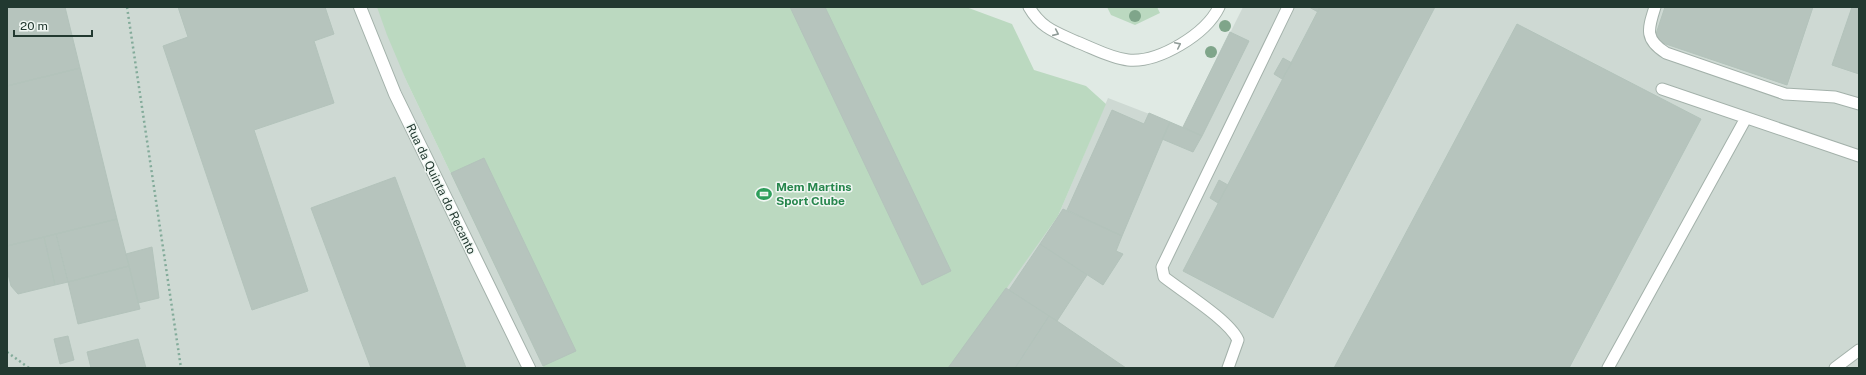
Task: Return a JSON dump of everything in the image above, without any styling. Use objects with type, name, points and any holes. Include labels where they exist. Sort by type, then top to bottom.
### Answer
[{"type":"street","name":"Rua da Quinta do Recanto","points":[[360,7],[395,94],[529,368]]},
{"type":"lane","points":[[1029,7],[1036,19],[1052,31],[1110,56],[1129,60],[1144,59],[1159,54],[1185,41],[1202,30],[1215,15],[1219,7]]},
{"type":"lane","points":[[1228,368],[1238,340],[1236,334],[1225,323],[1164,277],[1162,267],[1288,7]]},
{"type":"lane","points":[[1655,7],[1648,27],[1649,38],[1656,47],[1666,54],[1785,94],[1835,97],[1859,104]]},
{"type":"lane","points":[[1662,89],[1859,156]]},
{"type":"lane","points":[[1608,368],[1746,118]]},
{"type":"lane","points":[[1835,368],[1859,350]]},
{"type":"path","points":[[127,7],[181,368]]},
{"type":"path","points":[[7,352],[29,368]]},
{"type":"shaded area","points":[[7,7],[380,7],[406,80],[544,368],[7,368]]},
{"type":"shaded area","points":[[1243,7],[1859,7],[1859,368],[947,368],[1058,216],[1108,98],[1183,127]]},
{"type":"green space","name":"Mem Martins Sport Clube","points":[[377,7],[966,7],[1012,24],[1034,70],[1086,86],[1106,104],[1058,216],[950,368],[544,368],[406,80]]},
{"type":"green space","points":[[1107,7],[1157,7],[1160,13],[1135,25],[1111,15]]},
{"type":"building","points":[[7,7],[65,7],[80,68],[7,86]]},
{"type":"building","points":[[178,7],[325,7],[334,34],[314,41],[334,103],[254,130],[308,291],[252,310],[163,46],[188,37]]},
{"type":"building","points":[[790,7],[825,7],[951,271],[922,285]]},
{"type":"building","points":[[1309,7],[1320,7],[1318,12]]},
{"type":"building","points":[[1320,7],[1435,7],[1273,318],[1183,271]]},
{"type":"building","points":[[1665,7],[1813,7],[1787,85],[1654,40]]},
{"type":"building","points":[[1852,7],[1859,7],[1859,74],[1832,65]]},
{"type":"building","points":[[1517,24],[1701,119],[1569,368],[1334,368]]},
{"type":"building","points":[[1230,32],[1249,41],[1202,136],[1183,127]]},
{"type":"building","points":[[1283,58],[1292,63],[1282,79],[1274,74]]},
{"type":"building","points":[[80,68],[117,219],[7,246],[7,86]]},
{"type":"building","points":[[1112,110],[1144,124],[1149,113],[1170,122],[1122,236],[1067,210]]},
{"type":"building","points":[[1170,122],[1202,136],[1193,152],[1162,139]]},
{"type":"building","points":[[484,158],[576,351],[543,366],[451,173]]},
{"type":"building","points":[[395,177],[466,368],[371,368],[311,208]]},
{"type":"building","points":[[1219,180],[1228,185],[1218,203],[1210,198]]},
{"type":"building","points":[[1063,209],[1122,236],[1116,251],[1123,254],[1103,285],[1040,244]]},
{"type":"building","points":[[117,219],[129,266],[68,282],[56,234]]},
{"type":"building","points":[[56,234],[68,282],[55,285],[44,237]]},
{"type":"building","points":[[44,237],[55,285],[18,294],[11,286],[7,270],[7,246]]},
{"type":"building","points":[[1040,244],[1087,275],[1057,321],[1009,290]]},
{"type":"building","points":[[152,247],[159,298],[138,303],[126,254]]},
{"type":"building","points":[[129,266],[140,309],[78,324],[68,282]]},
{"type":"building","points":[[1006,288],[1049,316],[1015,368],[948,368]]},
{"type":"building","points":[[1049,316],[1057,321],[1126,368],[1015,368]]},
{"type":"building","points":[[68,336],[74,360],[60,364],[54,339]]},
{"type":"building","points":[[138,339],[146,368],[91,368],[87,352]]},
{"type":"place","name":"Mem Martins Sport Clube","points":[[764,194]]}]
